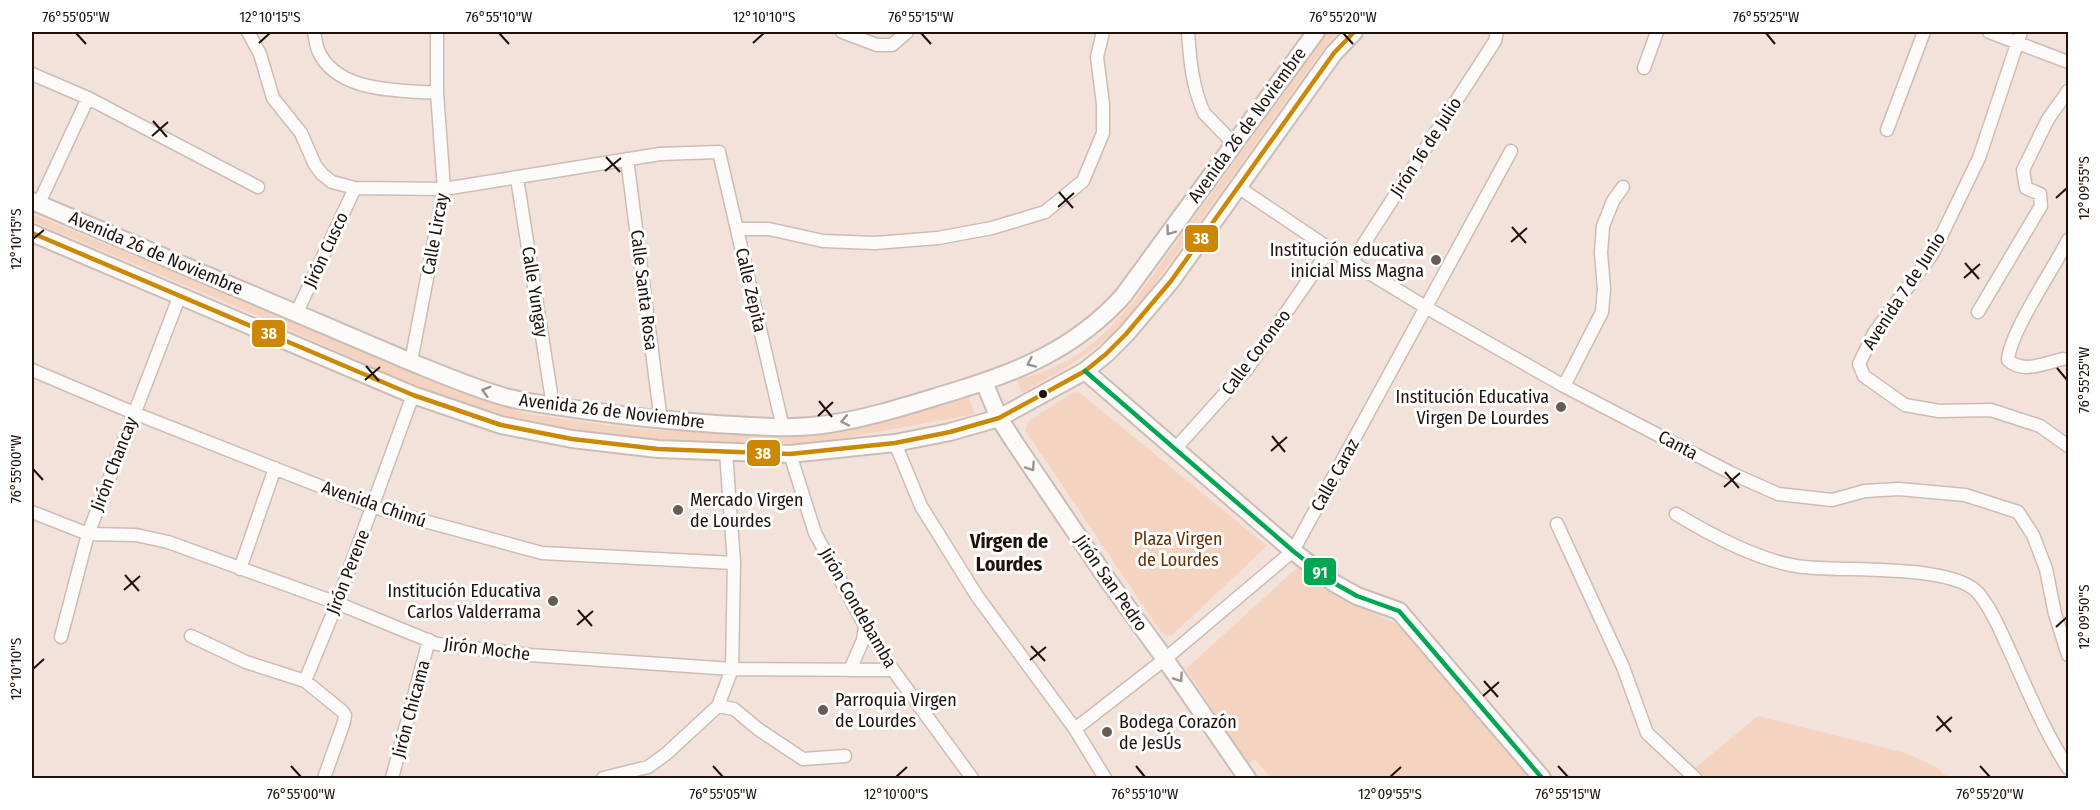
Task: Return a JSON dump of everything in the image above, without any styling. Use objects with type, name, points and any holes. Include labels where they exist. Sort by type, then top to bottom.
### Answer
[{"type":"main road","name":"Avenida 26 de Noviembre","points":[[35,202],[411,362],[470,386],[510,398],[662,421],[783,428],[847,420],[984,382],[1032,364],[1077,338],[1123,296],[1316,32]]},
{"type":"main road","name":"Avenida 26 de Noviembre","points":[[32,233],[413,395],[501,425],[572,439],[658,449],[790,454],[895,443],[950,432],[999,418],[1085,371],[1126,334],[1171,281],[1334,53],[1354,32]]},
{"type":"main road","points":[[1085,371],[1293,551],[1335,583],[1357,596],[1399,611],[1542,778]]},
{"type":"main road","name":"Jirón San Pedro","points":[[984,382],[999,418],[1107,579],[1247,778]]},
{"type":"street","points":[[248,32],[260,54],[273,98],[301,132],[321,174],[332,182],[355,188],[444,189],[627,159]]},
{"type":"street","points":[[314,32],[319,51],[342,77],[376,88],[437,93]]},
{"type":"street","name":"Calle Lircay","points":[[411,362],[444,189],[437,93],[437,32]]},
{"type":"street","points":[[842,32],[877,45],[892,45],[906,32]]},
{"type":"street","points":[[737,229],[770,230],[823,241],[875,243],[938,238],[992,228],[1045,212],[1083,181],[1103,133],[1103,104],[1097,57],[1103,32]]},
{"type":"street","points":[[1188,32],[1192,82],[1204,113],[1234,144]]},
{"type":"street","name":"Jirón 16 de Julio","points":[[1352,262],[1495,41],[1497,32]]},
{"type":"street","points":[[1644,68],[1657,32]]},
{"type":"street","points":[[1887,130],[1924,32]]},
{"type":"street","points":[[1989,32],[2019,37],[2068,62]]},
{"type":"street","name":"Avenida 7 de Junio","points":[[2019,37],[1979,158],[1933,253],[1874,333],[1859,364],[1864,376],[1905,405],[1939,411],[1991,410],[2040,426],[2068,447]]},
{"type":"street","points":[[32,74],[88,99],[258,187]]},
{"type":"street","points":[[1978,312],[2042,206],[2040,194],[2026,188],[2023,170],[2048,119],[2068,91]]},
{"type":"street","points":[[35,202],[88,99]]},
{"type":"street","name":"Calle Caraz","points":[[1075,729],[1165,659],[1293,551],[1511,151]]},
{"type":"street","name":"Calle Zepita","points":[[627,159],[660,154],[719,152],[783,428]]},
{"type":"street","name":"Calle Santa Rosa","points":[[627,159],[662,421]]},
{"type":"street","name":"Calle Yungay","points":[[517,178],[553,406]]},
{"type":"street","points":[[1564,386],[1602,312],[1603,226],[1613,201],[1623,187]]},
{"type":"street","name":"Jirón Cusco","points":[[297,312],[355,188]]},
{"type":"street","name":"Canta","points":[[1238,188],[1330,249],[1426,308],[1564,386],[1731,473],[1778,494],[1832,500],[1865,491],[1899,489],[1965,495],[2018,512],[2033,535],[2046,569],[2055,614],[2068,656]]},
{"type":"street","points":[[2066,358],[2024,368],[2014,366],[2008,360],[2023,322],[2068,240]]},
{"type":"street","name":"Calle Coroneo","points":[[1175,449],[1247,369],[1330,249]]},
{"type":"street","name":"Jirón Chancay","points":[[61,638],[88,534],[180,295]]},
{"type":"street","name":"Avenida Chimú","points":[[32,370],[134,413],[373,507],[542,553],[734,563]]},
{"type":"street","name":"Jirón Perene","points":[[305,681],[337,603],[413,395]]},
{"type":"street","points":[[895,443],[921,506],[977,596],[1075,729],[1105,778]]},
{"type":"street","points":[[603,778],[648,767],[666,754],[718,706],[732,669],[734,563],[726,452]]},
{"type":"street","name":"Jirón Condebamba","points":[[790,454],[815,533],[865,626],[893,670],[972,778]]},
{"type":"street","points":[[240,569],[275,468]]},
{"type":"street","name":"Jirón Moche","points":[[32,512],[88,534],[136,535],[168,542],[337,603],[437,644],[530,655],[732,669],[893,670]]},
{"type":"street","points":[[1676,514],[1719,539],[1794,566],[1828,570],[1890,569],[1940,577],[1965,584],[1977,592],[1997,624],[2052,743],[2068,768]]},
{"type":"street","points":[[1557,524],[1623,667],[1647,733],[1695,778]]},
{"type":"street","points":[[850,670],[863,640],[865,626]]},
{"type":"street","points":[[191,636],[246,662],[305,681],[345,715],[324,778]]},
{"type":"street","name":"Jirón Chicama","points":[[392,778],[429,640]]},
{"type":"street","points":[[718,706],[734,709],[758,729],[803,759],[845,756]]},
{"type":"green space","points":[[1328,32],[1339,32],[1312,64],[1131,314],[1110,336],[1090,352],[1022,393],[1017,380],[1053,367],[1085,350],[1134,301]]},
{"type":"green space","points":[[32,214],[452,390],[528,414],[635,429],[811,437],[840,433],[968,396],[975,414],[816,443],[748,444],[635,438],[527,422],[450,398],[400,379],[256,315],[32,221]]},
{"type":"green space","name":"Plaza Virgen de Lourdes","points":[[1074,392],[1080,393],[1267,546],[1172,635],[1167,636],[1161,632],[1025,430],[1029,421]]},
{"type":"green space","points":[[1300,565],[1316,583],[1396,624],[1420,645],[1532,778],[1271,778],[1255,759],[1248,763],[1186,669]]},
{"type":"green space","points":[[1758,716],[1905,753],[1938,768],[1948,778],[1683,778]]},
{"type":"transit line","name":"38","points":[[32,233],[413,395],[501,425],[572,439],[658,449],[790,454],[895,443],[950,432],[999,418],[1085,371],[1106,354],[1171,281],[1334,53],[1354,32]]},
{"type":"transit line","name":"91","points":[[1085,371],[1293,551],[1334,583],[1357,596],[1399,611],[1542,778]]},
{"type":"place","name":"Institución educativa inicial Miss Magna","points":[[1436,260]]},
{"type":"place","name":"Institución Educativa Virgen De Lourdes","points":[[1561,407]]},
{"type":"place","name":"Mercado Virgen de Lourdes","points":[[678,510]]},
{"type":"place","name":"Institución Educativa Carlos Valderrama","points":[[553,601]]},
{"type":"place","name":"Parroquia Virgen de Lourdes","points":[[823,710]]},
{"type":"place","name":"Bodega Corazón de JesÚs","points":[[1107,732]]},
{"type":"district","name":"Virgen de Lourdes","points":[[1009,552]]}]
